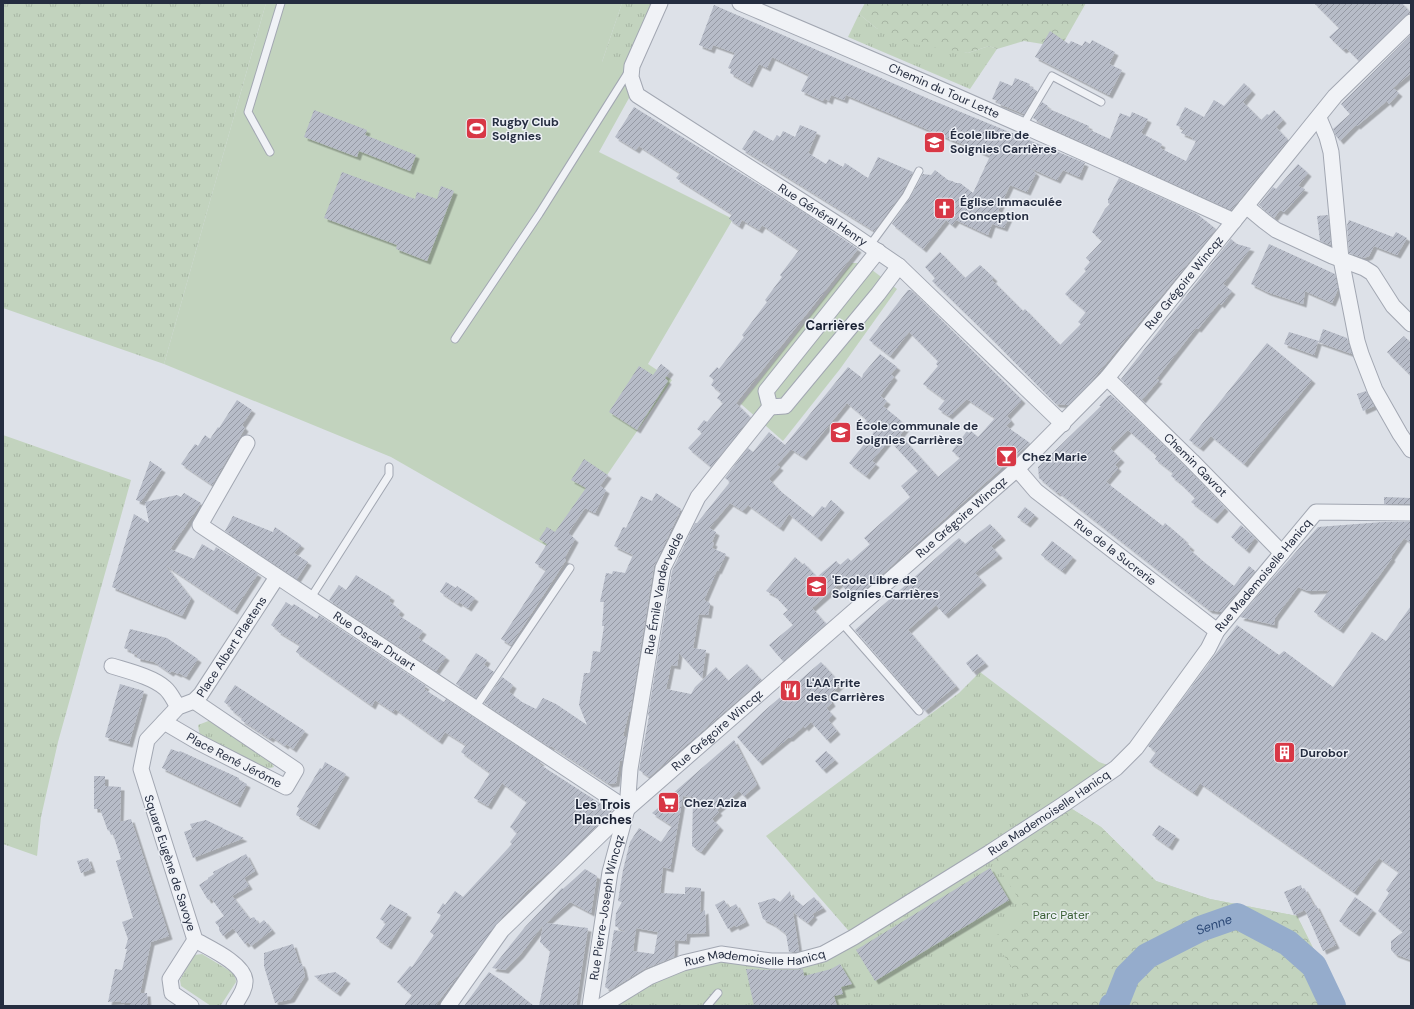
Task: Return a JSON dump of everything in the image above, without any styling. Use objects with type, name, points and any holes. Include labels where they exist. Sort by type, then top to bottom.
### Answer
[{"type":"street","name":"Rue Général Henry","points":[[660,3],[632,66],[631,77],[637,95],[874,248],[899,266],[1063,424]]},
{"type":"street","name":"Chemin du Tour Lette","points":[[740,3],[1023,125],[1234,221]]},
{"type":"street","name":"Rue Grégoire Wincqz","points":[[448,1006],[502,930],[627,810],[1017,469],[1063,424],[1107,378],[1319,118],[1335,96],[1411,22]]},
{"type":"street","points":[[1319,118],[1327,137],[1331,152],[1341,259],[1357,341],[1375,390],[1400,434],[1411,450]]},
{"type":"street","points":[[1246,206],[1276,230],[1332,256],[1364,268],[1372,273],[1393,306],[1411,324]]},
{"type":"street","points":[[874,248],[766,391],[770,407],[785,406],[878,294],[899,266]]},
{"type":"street","name":"Chemin Gavrot","points":[[1107,378],[1192,461],[1282,553]]},
{"type":"street","name":"Rue Émile Vandervelde","points":[[627,810],[630,769],[662,568],[698,497],[770,407]]},
{"type":"street","name":"Rue Oscar Druart","points":[[247,443],[200,525],[627,810]]},
{"type":"street","name":"Rue de la Sucrerie","points":[[1017,469],[1036,491],[1217,631]]},
{"type":"street","name":"Rue Mademoiselle Hanicq","points":[[602,1006],[649,977],[683,963],[721,954],[771,961],[797,961],[823,954],[854,937],[996,849],[1116,768],[1136,748],[1208,649],[1217,631],[1316,512],[1411,513]]},
{"type":"street","name":"Place Albert Plaetens","points":[[146,785],[141,769],[148,740],[178,707],[194,701],[201,694],[278,577]]},
{"type":"street","points":[[112,666],[161,685],[166,689],[178,707]]},
{"type":"street","name":"Place René Jérôme","points":[[164,722],[198,742],[286,787],[296,770],[194,701]]},
{"type":"street","name":"Square Eugène de Savoye","points":[[146,785],[195,940],[235,964],[241,971],[245,980],[244,988],[234,1006]]},
{"type":"street","name":"Rue Pierre-Joseph Wincqz","points":[[590,1006],[610,872],[627,810]]},
{"type":"street","name":"Square Eugène de Savoye","points":[[191,1006],[172,993],[170,979],[195,940]]},
{"type":"lane","points":[[270,152],[248,112],[281,3]]},
{"type":"lane","points":[[455,339],[539,214],[632,66]]},
{"type":"lane","points":[[1023,125],[1052,76],[1101,102]]},
{"type":"lane","points":[[874,248],[906,196],[919,171]]},
{"type":"lane","points":[[310,599],[389,475],[389,467]]},
{"type":"lane","points":[[475,708],[570,568]]},
{"type":"lane","points":[[841,622],[919,711]]},
{"type":"lane","points":[[708,1006],[718,993]]},
{"type":"green space","points":[[3,3],[266,3],[164,364],[3,308]]},
{"type":"green space","points":[[266,3],[622,3],[602,62],[635,62],[634,89],[599,152],[733,219],[648,364],[672,380],[555,551],[391,457],[164,364]]},
{"type":"green space","points":[[622,3],[660,3],[635,62],[602,62]]},
{"type":"green space","points":[[865,3],[1086,3],[1061,47],[1024,41],[997,49],[989,46],[968,53],[907,43],[876,28],[859,14]]},
{"type":"green space","points":[[859,14],[876,28],[968,53],[989,46],[997,49],[970,89],[848,37]]},
{"type":"green space","points":[[852,263],[863,263],[897,289],[840,369],[783,441],[741,404]]},
{"type":"green space","points":[[3,435],[131,480],[58,742],[41,817],[37,856],[3,844]]},
{"type":"green space","name":"Parc Pater","points":[[980,672],[1099,762],[1116,768],[1064,804],[1101,827],[1156,881],[1210,899],[1297,916],[1342,1006],[605,1006],[660,974],[717,959],[788,967],[854,937],[766,836],[959,693]]},
{"type":"green space","points":[[211,720],[270,759],[274,767],[264,770],[200,737],[198,725]]},
{"type":"green space","name":"Parc Pater","points":[[1064,804],[1101,827],[1156,881],[1210,899],[1297,916],[1342,1006],[1031,1006],[1022,982],[993,940],[1025,909],[989,853]]},
{"type":"green space","points":[[202,954],[235,974],[236,982],[221,1005],[211,1006],[181,986],[180,980],[194,955]]},
{"type":"building","points":[[1314,3],[1402,3],[1411,13],[1405,16],[1359,61],[1346,48],[1343,50],[1329,37],[1339,28]]},
{"type":"building","points":[[714,5],[929,99],[1085,163],[1079,177],[1063,170],[1057,180],[1030,168],[1036,173],[1027,192],[1010,185],[998,211],[1009,217],[1004,228],[992,224],[988,235],[956,220],[952,225],[946,220],[923,249],[892,224],[910,198],[923,174],[931,175],[935,170],[948,180],[960,183],[973,193],[990,156],[846,95],[844,100],[831,95],[829,101],[824,98],[823,101],[801,91],[809,75],[772,57],[767,68],[759,64],[749,84],[730,73],[731,69],[728,68],[735,53],[713,45],[711,50],[699,45]]},
{"type":"building","points":[[1050,31],[1069,44],[1071,41],[1082,46],[1085,41],[1090,44],[1092,40],[1115,52],[1109,64],[1122,70],[1109,95],[1035,57]]},
{"type":"building","points":[[1411,35],[1411,73],[1393,88],[1399,93],[1389,104],[1387,101],[1357,126],[1356,125],[1340,141],[1333,129],[1350,114],[1341,104]]},
{"type":"building","points":[[1015,78],[1030,84],[1029,86],[1037,91],[1024,114],[997,103],[998,101],[992,99],[1000,81],[1012,86]]},
{"type":"building","points":[[1244,83],[1252,91],[1243,102],[1261,120],[1274,110],[1283,120],[1276,127],[1288,140],[1231,210],[1046,126],[1033,118],[1042,102],[1048,106],[1047,108],[1089,126],[1088,129],[1110,139],[1120,113],[1130,117],[1132,112],[1148,119],[1141,133],[1162,144],[1160,148],[1186,161],[1196,141],[1192,139],[1193,138],[1181,133],[1184,129],[1176,125],[1185,107],[1204,117],[1214,100],[1224,106]]},
{"type":"building","points":[[634,107],[803,212],[858,249],[736,403],[750,418],[711,467],[688,448],[702,433],[697,429],[704,420],[707,422],[723,403],[717,398],[721,393],[711,385],[714,380],[709,376],[717,367],[719,369],[744,337],[742,335],[767,302],[765,300],[782,277],[780,275],[799,250],[762,225],[759,230],[742,220],[739,226],[729,219],[732,214],[676,178],[680,173],[639,146],[636,150],[615,137]]},
{"type":"building","points":[[314,110],[367,130],[365,135],[416,155],[410,171],[359,151],[357,157],[304,137]]},
{"type":"building","points":[[800,125],[817,132],[808,153],[826,164],[829,159],[843,167],[845,163],[868,178],[878,157],[913,172],[902,193],[874,231],[742,149],[754,130],[773,141],[777,135],[780,137],[783,131],[795,137]]},
{"type":"building","points":[[1298,164],[1308,173],[1298,186],[1305,189],[1284,212],[1280,210],[1274,218],[1259,205],[1273,187],[1276,189]]},
{"type":"building","points":[[342,172],[415,199],[417,192],[437,199],[441,186],[454,191],[427,261],[396,249],[397,245],[324,218]]},
{"type":"building","points":[[1119,178],[1197,214],[1216,229],[1089,384],[1068,405],[1056,404],[932,281],[935,278],[925,267],[940,252],[965,278],[980,265],[994,278],[992,280],[1023,311],[1025,309],[1060,345],[1081,324],[1078,322],[1086,312],[1065,294],[1086,271],[1084,269],[1090,262],[1086,258],[1102,241],[1092,232],[1105,209],[1110,204],[1108,203],[1108,199]]},
{"type":"building","points":[[1328,215],[1331,245],[1320,241],[1317,216]]},
{"type":"building","points":[[1349,220],[1393,237],[1396,232],[1407,238],[1397,255],[1374,246],[1369,256],[1364,258],[1349,253],[1347,225]]},
{"type":"building","points":[[1231,239],[1237,244],[1251,248],[1223,284],[1232,291],[1221,305],[1219,303],[1198,329],[1196,328],[1156,379],[1159,380],[1142,400],[1121,379]]},
{"type":"building","points":[[1269,244],[1335,274],[1338,289],[1332,303],[1305,291],[1303,304],[1267,292],[1251,284]]},
{"type":"building","points":[[908,290],[911,290],[1022,400],[1007,416],[1011,421],[1006,426],[1030,443],[854,599],[840,583],[812,608],[826,624],[783,661],[769,645],[793,625],[783,614],[788,610],[774,595],[766,591],[795,557],[803,565],[804,563],[817,577],[836,561],[840,565],[848,558],[851,561],[870,544],[864,538],[910,497],[901,486],[918,471],[889,440],[872,461],[876,464],[866,476],[849,463],[874,432],[865,424],[867,420],[847,403],[803,457],[791,449],[777,465],[780,467],[769,479],[779,490],[813,517],[822,506],[825,508],[831,500],[841,509],[818,538],[789,514],[780,528],[748,505],[743,511],[730,503],[709,528],[716,532],[712,542],[714,543],[712,548],[726,554],[718,571],[717,570],[704,600],[710,603],[708,615],[699,614],[693,648],[706,650],[702,678],[679,653],[677,666],[671,665],[666,689],[691,694],[695,687],[716,667],[728,681],[747,664],[761,680],[649,777],[639,770],[672,571],[695,523],[697,523],[730,482],[725,478],[748,448],[753,452],[769,432],[785,445],[848,367],[862,378],[863,374],[880,354],[897,367],[891,374],[894,377],[880,396],[887,401],[883,406],[906,427],[900,435],[938,477],[960,458],[952,451],[967,431],[969,433],[971,431],[978,437],[995,418],[967,399],[949,416],[938,409],[945,400],[923,384],[938,366],[936,364],[938,361],[909,332],[890,356],[869,340]]},
{"type":"building","points":[[1323,329],[1347,338],[1352,354],[1318,342],[1314,355],[1284,344],[1289,332],[1319,341]]},
{"type":"building","points":[[1404,336],[1411,343],[1411,376],[1387,352]]},
{"type":"building","points":[[1267,343],[1312,380],[1244,464],[1211,436],[1200,448],[1189,440]]},
{"type":"building","points":[[661,364],[670,371],[665,378],[668,381],[637,430],[609,412],[639,366],[653,375]]},
{"type":"building","points":[[1366,391],[1374,406],[1363,411],[1357,394]]},
{"type":"building","points":[[1111,395],[1186,467],[1225,508],[1214,520],[1191,502],[1195,498],[1171,476],[1173,473],[1155,459],[1157,456],[1128,430],[1110,448],[1121,459],[1115,465],[1118,468],[1106,482],[1163,526],[1165,523],[1185,540],[1184,541],[1191,547],[1189,549],[1234,586],[1249,566],[1255,571],[1221,612],[1209,610],[1039,478],[1038,467],[1101,406],[1099,406],[1108,396]]},
{"type":"building","points":[[237,400],[252,410],[242,425],[245,428],[212,485],[181,464],[195,444],[198,446],[205,435],[210,439]]},
{"type":"building","points":[[584,459],[608,475],[600,486],[606,490],[595,513],[585,508],[568,533],[575,539],[564,559],[566,560],[511,645],[501,639],[546,570],[535,563],[547,544],[539,539],[547,527],[555,532],[586,488],[571,480]]},
{"type":"building","points":[[150,461],[162,469],[141,502],[136,500]]},
{"type":"building","points":[[184,493],[201,503],[170,549],[194,559],[202,544],[214,551],[216,547],[258,574],[234,611],[165,565],[191,598],[182,616],[112,587],[134,514],[149,523],[145,502],[177,495],[181,497]]},
{"type":"building","points":[[656,493],[681,509],[654,566],[630,712],[623,736],[626,736],[622,761],[620,760],[616,783],[609,784],[484,703],[502,677],[513,685],[509,692],[522,702],[536,709],[543,698],[556,704],[587,725],[579,705],[584,673],[590,672],[593,651],[600,652],[604,626],[602,626],[604,602],[600,602],[606,573],[612,574],[613,571],[625,573],[633,555],[614,546],[623,527],[626,528],[641,496],[652,501]]},
{"type":"building","points":[[1384,497],[1411,498],[1411,504],[1384,504]]},
{"type":"building","points":[[1025,507],[1035,515],[1027,524],[1017,517]]},
{"type":"building","points":[[233,516],[273,532],[275,527],[301,545],[294,553],[308,562],[297,579],[225,531]]},
{"type":"building","points":[[1383,522],[1411,522],[1411,543],[1404,538],[1391,557],[1392,558],[1340,630],[1314,612],[1329,590],[1308,591],[1298,587],[1275,618],[1274,625],[1240,617],[1318,527]]},
{"type":"building","points":[[990,524],[1002,537],[991,546],[999,555],[975,573],[983,582],[945,615],[936,605],[908,630],[956,686],[925,711],[855,630],[959,538],[965,544]]},
{"type":"building","points":[[1241,525],[1255,538],[1246,550],[1231,537]]},
{"type":"building","points":[[1052,541],[1073,557],[1062,571],[1041,555]]},
{"type":"building","points":[[356,575],[391,597],[389,601],[401,611],[398,615],[423,631],[418,638],[446,657],[436,671],[329,600],[339,585],[346,590]]},
{"type":"building","points":[[446,582],[456,588],[457,586],[475,598],[468,608],[459,602],[458,604],[440,592]]},
{"type":"building","points":[[286,602],[292,606],[294,604],[317,619],[319,615],[426,686],[424,689],[444,702],[446,699],[541,762],[539,764],[612,811],[566,856],[527,891],[502,917],[435,1006],[404,1006],[412,995],[397,982],[410,966],[412,967],[434,935],[430,932],[441,915],[437,913],[443,903],[445,905],[455,891],[463,897],[512,844],[510,842],[517,833],[510,827],[527,802],[502,783],[488,806],[474,798],[490,773],[461,752],[466,745],[445,732],[439,741],[395,709],[393,712],[375,700],[372,706],[296,652],[300,645],[277,631],[278,630],[271,625]]},
{"type":"building","name":"Durobor","points":[[1411,606],[1411,960],[1395,954],[1391,950],[1391,941],[1403,932],[1378,911],[1389,893],[1386,890],[1399,872],[1379,858],[1354,892],[1200,783],[1194,793],[1149,762],[1156,752],[1148,746],[1237,625],[1279,655],[1284,651],[1333,687],[1372,632],[1386,641]]},
{"type":"building","points":[[130,629],[167,638],[198,659],[186,677],[172,671],[170,673],[154,662],[137,658],[137,655],[124,648]]},
{"type":"building","points":[[476,653],[487,660],[484,665],[494,672],[476,698],[456,684]]},
{"type":"building","points":[[977,654],[985,663],[973,672],[966,663]]},
{"type":"building","points":[[821,662],[841,684],[828,696],[832,703],[826,708],[833,715],[828,720],[837,731],[827,740],[811,722],[805,728],[804,726],[788,738],[759,762],[737,737],[763,712]]},
{"type":"building","points":[[120,684],[144,691],[129,744],[105,737]]},
{"type":"building","points":[[235,685],[305,731],[293,749],[286,744],[285,746],[272,737],[270,739],[241,720],[242,718],[230,709],[231,707],[224,702]]},
{"type":"building","points":[[734,740],[757,785],[744,796],[739,791],[717,810],[719,812],[712,819],[720,827],[701,852],[692,846],[693,797],[683,796],[670,869],[663,867],[660,893],[685,894],[685,887],[701,888],[700,913],[705,910],[706,933],[687,934],[686,941],[675,940],[674,957],[644,969],[610,990],[605,987],[614,930],[626,932],[615,926],[616,913],[622,902],[618,901],[623,870],[630,842],[639,828],[661,842],[672,826],[652,813],[673,795],[671,795]],"holes":[[[636,928],[658,932],[654,954],[633,951]]]},
{"type":"building","points":[[171,749],[180,751],[239,778],[239,780],[247,784],[237,804],[162,768]]},
{"type":"building","points":[[826,751],[835,760],[823,770],[815,761]]},
{"type":"building","points":[[325,762],[346,774],[316,826],[296,815],[299,808],[297,807]]},
{"type":"building","points":[[94,776],[105,776],[105,786],[121,787],[120,822],[131,819],[169,936],[151,942],[140,993],[147,993],[148,1006],[130,1006],[130,1003],[121,1003],[121,1001],[108,1002],[115,969],[122,970],[127,949],[125,949],[128,939],[122,922],[133,918],[116,861],[121,859],[113,834],[111,835],[109,830],[108,831],[100,809],[94,809]]},
{"type":"building","points":[[206,820],[244,838],[193,858],[184,832],[192,829],[190,824]]},
{"type":"building","points":[[1159,825],[1176,836],[1169,847],[1152,835]]},
{"type":"building","points":[[246,854],[255,871],[244,878],[249,886],[232,896],[250,919],[254,917],[259,924],[264,920],[272,930],[251,946],[248,942],[245,944],[233,928],[223,936],[215,922],[224,916],[211,898],[208,900],[199,885],[214,874],[213,872]]},
{"type":"building","points":[[88,858],[92,869],[81,873],[77,861]]},
{"type":"building","points":[[990,868],[1009,900],[875,981],[856,950]]},
{"type":"building","points":[[585,869],[597,876],[591,913],[570,902],[546,923],[588,928],[576,1006],[539,1006],[550,951],[540,942],[543,925],[520,955],[505,970],[492,968],[525,927],[562,888],[563,889]]},
{"type":"building","points":[[1301,885],[1302,889],[1304,888],[1314,906],[1294,915],[1284,892]]},
{"type":"building","points":[[790,891],[791,896],[803,906],[814,897],[823,908],[812,914],[814,916],[808,923],[793,912],[799,951],[796,952],[789,952],[786,934],[773,924],[763,919],[758,903],[774,898],[780,902]]},
{"type":"building","points":[[1355,897],[1373,910],[1356,933],[1339,921]]},
{"type":"building","points":[[724,900],[729,908],[736,904],[746,922],[728,929],[715,905]]},
{"type":"building","points":[[390,904],[408,914],[388,946],[376,938],[386,923],[380,919]]},
{"type":"building","points":[[1316,905],[1336,945],[1323,951],[1305,910]]},
{"type":"building","points":[[293,944],[299,963],[301,963],[303,967],[305,976],[291,999],[275,1003],[264,966],[264,953]]},
{"type":"building","points":[[840,964],[852,984],[841,987],[843,994],[834,996],[837,1006],[754,1006],[746,969],[803,969],[804,976],[831,969]]},
{"type":"building","points":[[335,972],[347,980],[337,993],[314,976]]},
{"type":"building","points":[[489,972],[501,980],[534,1006],[464,1006]]},
{"type":"waterway","name":"Senne","points":[[1112,1006],[1116,1004],[1127,976],[1147,956],[1200,929],[1237,916],[1288,943],[1314,966],[1333,1006]]},
{"type":"place","name":"Rugby Club Soignies","points":[[476,129]]},
{"type":"place","name":"École libre de Soignies Carrières","points":[[934,142]]},
{"type":"place","name":"Église Immaculée Conception","points":[[944,209]]},
{"type":"place","name":"École communale de Soignies Carrières","points":[[841,433]]},
{"type":"place","name":"Chez Marie","points":[[1006,457]]},
{"type":"place","name":"'Ecole Libre de Soignies Carrières","points":[[817,587]]},
{"type":"place","name":"L'AA Frite des Carrières","points":[[790,690]]},
{"type":"place","name":"Durobor","points":[[1284,753]]},
{"type":"place","name":"Chez Aziza","points":[[668,803]]},
{"type":"district","name":"Carrières","points":[[835,325]]},
{"type":"district","name":"Les Trois Planches","points":[[603,812]]}]
